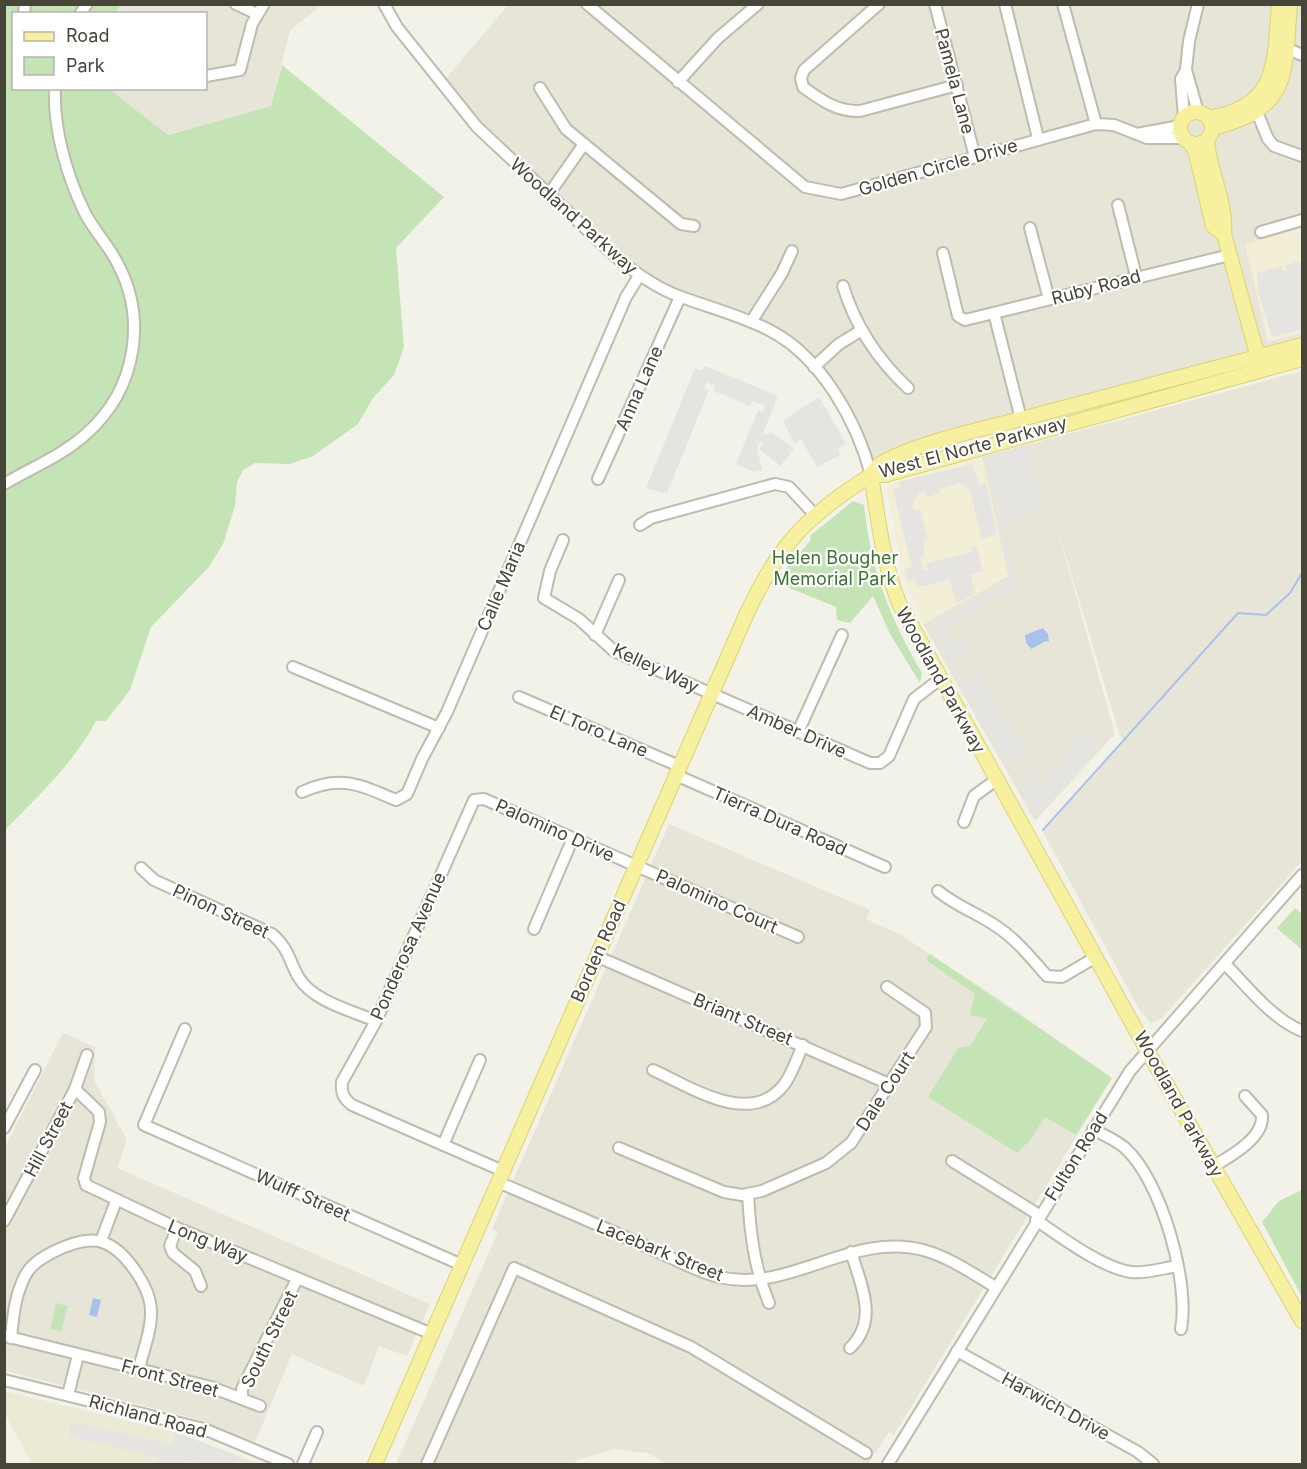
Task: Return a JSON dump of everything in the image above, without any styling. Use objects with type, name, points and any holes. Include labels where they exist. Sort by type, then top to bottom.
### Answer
[{"type":"main road","points":[[1279,4],[1281,47]]},
{"type":"main road","points":[[1185,131],[1249,111],[1267,83],[1281,47],[1290,4]]},
{"type":"main road","points":[[1185,131],[1199,144],[1207,125]]},
{"type":"main road","points":[[1207,125],[1208,156],[1226,222],[1224,234],[1259,363]]},
{"type":"main road","points":[[1185,131],[1196,154],[1213,226],[1224,234]]},
{"type":"main road","name":"West El Norte Parkway","points":[[871,475],[885,475],[1259,363],[1302,345]]},
{"type":"main road","name":"West El Norte Parkway","points":[[871,475],[882,462],[905,453],[1021,419],[1259,363],[1302,358]]},
{"type":"main road","name":"Borden Road","points":[[375,1464],[762,580],[786,545],[814,514],[871,475]]},
{"type":"main road","name":"Woodland Parkway","points":[[871,475],[892,586],[996,780],[1302,1322]]},
{"type":"street","points":[[207,76],[240,70],[260,9],[236,4]]},
{"type":"street","name":"Woodland Parkway","points":[[384,4],[397,27],[477,128],[639,276],[680,297],[751,322],[791,344],[814,367],[857,433],[871,475]]},
{"type":"street","name":"Golden Circle Drive","points":[[587,4],[805,187],[814,190],[841,194],[1038,138],[1096,124],[1114,125],[1137,134],[1185,131]]},
{"type":"street","points":[[678,82],[718,38],[758,4]]},
{"type":"street","points":[[879,4],[804,70],[801,78],[803,87],[827,104],[849,111],[860,111],[957,85]]},
{"type":"street","name":"Pamela Lane","points":[[935,4],[975,157]]},
{"type":"street","points":[[1005,4],[1038,138]]},
{"type":"street","points":[[1063,4],[1096,124]]},
{"type":"street","points":[[1198,4],[1188,41],[1186,70],[1207,125]]},
{"type":"street","points":[[1281,47],[1302,48]]},
{"type":"street","points":[[1281,47],[1302,55]]},
{"type":"street","points":[[1185,131],[1181,79],[1186,70]]},
{"type":"street","points":[[540,88],[566,129],[681,224],[694,226]]},
{"type":"street","points":[[4,484],[76,442],[105,414],[128,372],[134,348],[135,321],[129,290],[115,258],[85,213],[68,173],[56,90]]},
{"type":"street","points":[[1249,111],[1259,117],[1274,146],[1302,156]]},
{"type":"street","points":[[549,194],[584,144]]},
{"type":"street","points":[[1118,205],[1136,276]]},
{"type":"street","points":[[1261,232],[1302,220]]},
{"type":"street","points":[[1030,228],[1049,299]]},
{"type":"street","points":[[751,322],[782,273],[792,250]]},
{"type":"street","name":"Ruby Road","points":[[943,253],[958,316],[962,319],[1136,276],[1188,267],[1230,255]]},
{"type":"street","name":"Calle Maria","points":[[302,792],[327,782],[343,781],[396,800],[407,794],[439,728],[622,308],[639,276]]},
{"type":"street","points":[[843,286],[862,330],[887,368],[908,388]]},
{"type":"street","name":"Anna Lane","points":[[598,479],[680,297]]},
{"type":"street","points":[[993,313],[1021,419]]},
{"type":"street","points":[[814,367],[839,344],[862,330]]},
{"type":"street","points":[[640,525],[651,518],[775,484],[789,487],[814,514]]},
{"type":"street","name":"Kelley Way","points":[[563,540],[550,571],[544,598],[579,619],[614,651],[712,694]]},
{"type":"street","points":[[595,635],[619,580]]},
{"type":"street","points":[[798,732],[842,635]]},
{"type":"street","points":[[293,667],[439,728]]},
{"type":"street","name":"Amber Drive","points":[[712,694],[870,763],[883,762],[889,756],[915,699],[940,679]]},
{"type":"street","name":"El Toro Lane","points":[[519,697],[677,771]]},
{"type":"street","name":"Tierra Dura Road","points":[[677,771],[885,867]]},
{"type":"street","points":[[964,822],[974,796],[996,780]]},
{"type":"street","name":"Palomino Drive","points":[[474,800],[484,798],[636,865]]},
{"type":"street","name":"Ponderosa Avenue","points":[[342,1091],[342,1082],[376,1021],[474,800]]},
{"type":"street","points":[[534,929],[573,838]]},
{"type":"street","name":"Palomino Court","points":[[636,865],[798,938]]},
{"type":"street","name":"Pinon Street","points":[[141,868],[154,880],[272,934],[286,946],[299,978],[308,989],[376,1021]]},
{"type":"street","name":"Fulton Road","points":[[888,1464],[1037,1218],[1130,1071],[1302,875]]},
{"type":"street","points":[[938,891],[951,902],[994,924],[1012,938],[1047,976],[1062,977],[1096,957]]},
{"type":"street","name":"Briant Street","points":[[596,956],[889,1084]]},
{"type":"street","points":[[1225,964],[1260,999],[1294,1028],[1302,1031]]},
{"type":"street","name":"Dale Court","points":[[619,1148],[724,1192],[747,1194],[762,1191],[826,1163],[860,1131],[927,1021],[925,1013],[887,987]]},
{"type":"street","name":"Wulff Street","points":[[185,1029],[144,1125],[462,1265]]},
{"type":"street","points":[[653,1071],[729,1103],[745,1105],[760,1103],[775,1095],[785,1083],[803,1045]]},
{"type":"street","name":"Hill Street","points":[[4,1221],[75,1089],[87,1055]]},
{"type":"street","points":[[443,1145],[480,1060]]},
{"type":"street","points":[[4,1128],[34,1070]]},
{"type":"street","name":"Long Way","points":[[75,1089],[99,1112],[99,1122],[84,1178],[86,1185],[177,1228],[432,1334]]},
{"type":"street","name":"Lacebark Street","points":[[342,1091],[345,1099],[352,1105],[443,1145],[500,1176],[719,1277],[759,1279],[781,1275],[851,1252],[886,1246],[922,1250],[948,1259],[995,1287]]},
{"type":"street","points":[[1214,1166],[1234,1153],[1259,1131],[1262,1115],[1245,1096]]},
{"type":"street","points":[[1093,1129],[1124,1148],[1140,1167],[1172,1238],[1183,1296],[1181,1329]]},
{"type":"street","points":[[952,1161],[1095,1257],[1124,1271],[1135,1272],[1178,1266]]},
{"type":"street","points":[[747,1194],[750,1237],[759,1279],[769,1303]]},
{"type":"street","points":[[101,1241],[116,1201]]},
{"type":"street","points":[[177,1228],[170,1246],[173,1252],[195,1271],[201,1286]]},
{"type":"street","points":[[8,1337],[14,1307],[25,1276],[32,1267],[58,1250],[87,1241],[101,1241],[110,1245],[135,1270],[144,1283],[148,1296],[150,1326],[139,1369]]},
{"type":"street","points":[[850,1348],[865,1327],[868,1310],[851,1252]]},
{"type":"street","points":[[427,1464],[514,1268],[691,1347],[866,1453]]},
{"type":"street","name":"South Street","points":[[242,1399],[242,1389],[297,1279]]},
{"type":"street","name":"Front Street","points":[[8,1337],[212,1387],[260,1406]]},
{"type":"street","name":"Harwich Drive","points":[[957,1351],[1138,1452],[1153,1464]]},
{"type":"street","points":[[68,1395],[78,1355]]},
{"type":"street","name":"Richland Road","points":[[4,1380],[204,1429],[288,1464]]},
{"type":"street","points":[[303,1464],[317,1432]]},
{"type":"shaded area","points":[[120,5],[321,5],[290,31],[271,106],[167,135],[110,90],[207,90],[207,12],[116,12]]},
{"type":"shaded area","points":[[508,5],[1302,5],[1302,349],[1192,381],[933,449],[902,459],[876,472],[857,428],[791,343],[659,289],[495,143],[443,82]]},
{"type":"shaded area","points":[[1302,228],[1302,333],[1268,342],[1245,244]]},
{"type":"shaded area","points":[[1301,261],[1302,330],[1272,337],[1258,291],[1257,273],[1281,266],[1282,271],[1287,270],[1286,265]]},
{"type":"shaded area","points":[[705,366],[778,396],[763,433],[766,435],[770,431],[794,449],[780,466],[759,449],[763,444],[760,442],[757,448],[762,470],[754,472],[736,464],[758,410],[763,412],[765,406],[753,401],[750,406],[714,391],[715,386],[706,382],[704,388],[709,390],[667,493],[646,488],[695,368],[702,371]]},
{"type":"shaded area","points":[[1302,371],[1302,861],[1162,1018],[1151,1023],[1139,1009],[1043,832],[1124,741],[1120,736],[1052,510],[1115,734],[1035,821],[923,624],[1008,576],[982,457]]},
{"type":"shaded area","points":[[819,397],[846,444],[838,448],[840,455],[817,467],[801,439],[794,443],[783,421]]},
{"type":"shaded area","points":[[1026,446],[1045,507],[1002,524],[985,456]]},
{"type":"shaded area","points":[[982,457],[1008,576],[923,624],[903,576],[887,487],[889,484]]},
{"type":"shaded area","points":[[971,464],[980,485],[986,483],[997,534],[982,539],[970,490],[960,483],[940,489],[940,493],[926,497],[924,491],[919,493],[912,505],[914,511],[920,510],[928,540],[923,541],[925,554],[920,558],[924,570],[928,570],[927,563],[973,552],[972,547],[975,546],[978,551],[983,571],[971,574],[975,594],[956,603],[950,580],[918,587],[915,579],[907,581],[905,570],[912,567],[893,490],[900,488],[899,482]]},
{"type":"shaded area","points":[[1007,539],[1017,584],[943,629],[951,644],[961,638],[968,651],[950,662],[934,633],[940,629],[936,623],[1009,582],[1011,579],[1001,541]]},
{"type":"shaded area","points":[[981,674],[1028,757],[1022,761],[1012,760],[1007,763],[963,684]]},
{"type":"shaded area","points":[[1087,730],[1102,743],[1034,814],[1018,783],[1034,768],[1040,778],[1034,782],[1038,785],[1046,784],[1044,778]]},
{"type":"shaded area","points":[[669,824],[870,910],[866,919],[899,934],[998,998],[1112,1078],[894,1435],[889,1432],[868,1464],[667,1464],[648,1453],[614,1449],[577,1460],[574,1464],[396,1464],[498,1232],[492,1229]]},
{"type":"shaded area","points":[[63,1033],[95,1047],[94,1080],[127,1140],[117,1168],[430,1304],[407,1356],[379,1346],[364,1386],[292,1354],[255,1442],[196,1419],[5,1371],[5,1147]]},
{"type":"shaded area","points":[[4,1391],[175,1432],[260,1464],[32,1464],[5,1414]]},
{"type":"shaded area","points":[[71,1422],[172,1445],[175,1432],[239,1456],[235,1462],[223,1464],[198,1464],[190,1461],[178,1464],[158,1464],[159,1458],[68,1436]]},
{"type":"green space","points":[[5,5],[120,5],[116,12],[12,12],[12,90],[110,90],[168,135],[271,106],[282,65],[444,197],[396,248],[404,347],[394,375],[373,398],[358,424],[313,456],[290,464],[255,463],[243,470],[237,482],[235,506],[223,544],[209,567],[151,627],[130,690],[106,721],[96,721],[66,765],[5,830]]},
{"type":"green space","name":"Helen Bougher Memorial Park","points":[[853,501],[864,505],[871,551],[883,592],[900,632],[922,673],[920,683],[890,634],[873,596],[850,623],[837,620],[836,607],[775,582],[810,541],[811,535]]},
{"type":"green space","points":[[1295,908],[1302,914],[1302,950],[1277,928]]},
{"type":"green space","points":[[930,954],[1112,1078],[1076,1135],[1045,1117],[1031,1139],[1017,1153],[928,1097],[958,1048],[970,1046],[987,1019],[970,1015],[975,994],[926,960]]},
{"type":"green space","points":[[1302,1190],[1302,1297],[1262,1222],[1279,1201]]},
{"type":"green space","points":[[56,1303],[68,1306],[61,1332],[50,1329]]},
{"type":"water","points":[[1043,628],[1048,634],[1049,642],[1046,641],[1031,649],[1026,643],[1025,635]]},
{"type":"water","points":[[93,1298],[101,1300],[97,1317],[89,1315]]},
{"type":"waterway","points":[[1043,830],[1238,613],[1266,615],[1290,593],[1302,573]]}]
